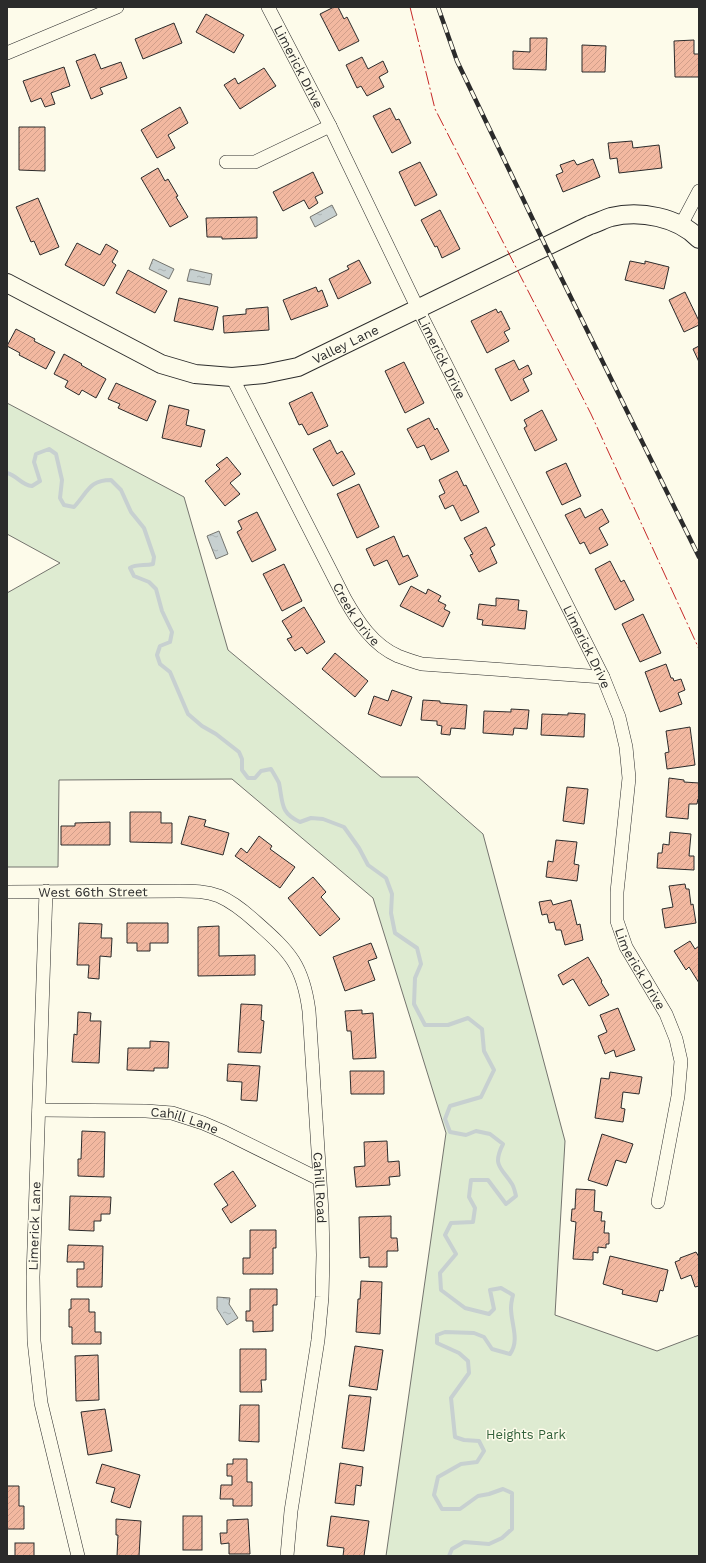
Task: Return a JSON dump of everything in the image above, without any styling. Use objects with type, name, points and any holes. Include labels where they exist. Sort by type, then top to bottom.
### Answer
[{"type":"street","points":[[7,53],[117,7]]},
{"type":"street","name":"Limerick Drive","points":[[268,7],[330,126],[418,309],[603,677],[619,717],[626,747],[629,778],[617,892],[617,921],[626,947],[666,1014],[676,1039],[681,1061],[678,1096],[658,1202]]},
{"type":"street","points":[[226,162],[255,162],[330,126]]},
{"type":"street","points":[[681,225],[699,191]]},
{"type":"street","name":"Valley Lane","points":[[7,283],[161,364],[195,374],[232,377],[264,374],[298,366],[590,225],[610,217],[633,214],[654,216],[681,225],[699,239]]},
{"type":"street","name":"Creek Drive","points":[[232,377],[358,622],[376,642],[397,656],[422,664],[603,677]]},
{"type":"street","name":"Limerick Lane","points":[[46,891],[32,1277],[34,1340],[41,1403],[78,1556]]},
{"type":"street","name":"West 66th Street","points":[[7,892],[180,891]]},
{"type":"street","name":"Cahill Road","points":[[180,891],[200,892],[218,896],[235,904],[279,942],[291,956],[300,973],[306,991],[309,1011],[323,1255],[322,1297],[318,1340],[291,1511],[286,1556]]},
{"type":"street","name":"Cahill Lane","points":[[39,1110],[146,1111],[172,1114],[204,1123],[319,1179]]},
{"type":"green space","name":"Heights Park","points":[[7,403],[184,497],[228,650],[381,777],[418,777],[483,834],[565,1141],[555,1315],[657,1351],[699,1335],[699,1556],[386,1556],[446,1133],[373,898],[232,779],[59,780],[58,867],[7,867],[7,593],[60,563],[7,534]]},
{"type":"water","points":[[332,205],[337,215],[315,227],[310,217]]},
{"type":"water","points":[[153,259],[174,269],[169,279],[149,269]]},
{"type":"water","points":[[190,269],[212,274],[210,285],[187,281]]},
{"type":"water","points":[[219,531],[228,554],[216,559],[207,536]]},
{"type":"water","points":[[217,1297],[230,1298],[229,1304],[238,1318],[227,1325],[217,1309]]},
{"type":"building","points":[[334,7],[338,7],[344,19],[347,17],[359,41],[339,51],[320,14]]},
{"type":"building","points":[[206,14],[244,35],[234,53],[196,32]]},
{"type":"building","points":[[174,23],[182,43],[143,59],[135,39]]},
{"type":"building","points":[[530,38],[547,38],[546,70],[513,69],[513,51],[530,52]]},
{"type":"building","points":[[694,40],[694,54],[699,54],[699,77],[675,77],[674,41]]},
{"type":"building","points":[[582,45],[606,46],[605,72],[582,72]]},
{"type":"building","points":[[95,54],[101,69],[121,62],[127,78],[100,88],[103,94],[91,99],[76,61]]},
{"type":"building","points":[[362,57],[368,69],[383,61],[388,72],[379,77],[384,87],[367,96],[361,86],[357,88],[346,65]]},
{"type":"building","points":[[64,67],[70,86],[51,93],[55,104],[45,107],[41,98],[31,102],[23,81]]},
{"type":"building","points":[[264,68],[276,86],[240,109],[224,85],[235,78],[238,84]]},
{"type":"building","points":[[180,107],[188,123],[168,135],[175,148],[157,158],[141,130]]},
{"type":"building","points":[[390,108],[396,120],[399,119],[411,143],[392,153],[373,116]]},
{"type":"building","points":[[19,127],[45,127],[45,171],[19,170]]},
{"type":"building","points":[[632,141],[633,148],[659,145],[662,168],[619,173],[617,158],[610,159],[608,143]]},
{"type":"building","points":[[593,159],[600,177],[563,192],[556,175],[563,172],[560,165],[574,160],[577,165]]},
{"type":"building","points":[[420,162],[437,195],[415,206],[399,172]]},
{"type":"building","points":[[158,168],[165,181],[168,179],[178,196],[176,197],[188,217],[170,227],[141,178]]},
{"type":"building","points":[[313,172],[323,193],[315,197],[318,203],[309,209],[304,200],[283,211],[273,192]]},
{"type":"building","points":[[38,198],[59,247],[40,255],[34,241],[31,242],[16,207]]},
{"type":"building","points":[[440,210],[460,249],[442,258],[437,246],[435,247],[421,220]]},
{"type":"building","points":[[257,217],[257,238],[222,239],[222,237],[207,237],[206,218]]},
{"type":"building","points":[[77,243],[100,255],[106,244],[118,251],[112,262],[116,265],[104,286],[65,265]]},
{"type":"building","points":[[359,260],[371,283],[338,299],[329,279],[349,269],[347,266]]},
{"type":"building","points":[[630,261],[645,264],[645,261],[669,267],[664,289],[625,280]]},
{"type":"building","points":[[128,270],[167,291],[155,313],[116,293]]},
{"type":"building","points":[[316,287],[318,292],[322,290],[328,306],[291,320],[283,300]]},
{"type":"building","points":[[685,292],[699,321],[699,325],[684,332],[669,300]]},
{"type":"building","points":[[179,298],[218,307],[213,330],[174,321]]},
{"type":"building","points":[[268,307],[269,330],[224,333],[223,316],[246,314],[246,309]]},
{"type":"building","points":[[496,309],[498,313],[501,311],[510,329],[504,332],[509,341],[487,353],[471,321]]},
{"type":"building","points":[[16,329],[55,352],[46,369],[19,355],[20,353],[7,346]]},
{"type":"building","points":[[699,346],[699,362],[693,349]]},
{"type":"building","points":[[64,354],[106,379],[96,398],[82,390],[79,395],[65,387],[68,381],[54,374]]},
{"type":"building","points":[[514,360],[519,370],[528,365],[532,374],[523,379],[529,391],[511,401],[495,369]]},
{"type":"building","points":[[404,362],[424,403],[405,413],[385,371]]},
{"type":"building","points":[[116,383],[156,401],[147,421],[118,408],[120,404],[108,399]]},
{"type":"building","points":[[312,392],[328,426],[308,435],[302,424],[299,425],[289,403]]},
{"type":"building","points":[[169,405],[189,410],[186,425],[205,430],[201,447],[162,438]]},
{"type":"building","points":[[542,410],[557,440],[535,451],[524,428],[527,426],[524,420]]},
{"type":"building","points":[[429,418],[435,430],[437,428],[449,451],[431,460],[424,445],[417,448],[407,429]]},
{"type":"building","points":[[330,440],[337,454],[342,451],[355,474],[333,486],[313,449]]},
{"type":"building","points":[[227,457],[241,474],[230,483],[240,494],[225,506],[205,481],[220,469],[216,465]]},
{"type":"building","points":[[566,463],[581,496],[562,505],[546,472]]},
{"type":"building","points":[[457,471],[464,486],[466,485],[479,512],[461,521],[453,505],[445,509],[439,496],[445,493],[439,480]]},
{"type":"building","points":[[359,484],[379,527],[357,538],[337,494]]},
{"type":"building","points":[[580,508],[585,518],[602,509],[609,522],[599,528],[608,545],[590,554],[584,542],[580,544],[565,515]]},
{"type":"building","points":[[257,512],[276,550],[252,562],[237,532],[242,529],[238,521]]},
{"type":"building","points":[[486,527],[495,545],[490,548],[497,563],[479,572],[470,555],[473,554],[464,538]]},
{"type":"building","points":[[394,536],[403,557],[408,555],[418,576],[399,585],[387,560],[374,566],[366,549]]},
{"type":"building","points":[[610,561],[621,582],[624,580],[634,600],[615,610],[595,569]]},
{"type":"building","points":[[284,564],[302,601],[282,611],[263,574]]},
{"type":"building","points":[[411,586],[426,594],[428,589],[441,596],[438,601],[446,605],[444,609],[450,612],[443,627],[400,606]]},
{"type":"building","points":[[496,598],[519,600],[518,610],[527,611],[525,629],[482,625],[483,620],[477,619],[479,604],[496,606]]},
{"type":"building","points":[[304,607],[325,642],[307,654],[302,647],[295,651],[287,639],[292,637],[282,621]]},
{"type":"building","points":[[643,614],[661,653],[640,662],[622,624]]},
{"type":"building","points":[[335,653],[368,681],[355,697],[322,669]]},
{"type":"building","points":[[666,664],[671,678],[673,678],[674,681],[681,679],[685,690],[678,693],[682,704],[660,712],[645,672]]},
{"type":"building","points":[[392,690],[412,697],[401,726],[368,714],[374,696],[388,701]]},
{"type":"building","points":[[423,700],[467,705],[465,729],[451,728],[450,735],[441,734],[442,726],[437,725],[437,721],[421,720]]},
{"type":"building","points":[[511,709],[529,710],[527,729],[514,728],[513,735],[483,733],[484,711],[511,712]]},
{"type":"building","points":[[568,713],[585,714],[584,737],[541,735],[542,714],[568,715]]},
{"type":"building","points":[[690,727],[695,765],[667,769],[665,753],[669,752],[666,731]]},
{"type":"building","points":[[669,778],[684,780],[684,782],[699,783],[699,799],[697,804],[689,804],[688,819],[666,817]]},
{"type":"building","points":[[567,787],[588,789],[584,824],[563,821]]},
{"type":"building","points":[[130,812],[161,812],[161,823],[172,823],[172,843],[130,842]]},
{"type":"building","points":[[189,816],[206,820],[204,826],[229,833],[223,855],[181,844]]},
{"type":"building","points":[[110,822],[110,845],[61,845],[61,826],[75,826],[75,823]]},
{"type":"building","points":[[670,832],[691,834],[689,856],[694,856],[694,870],[657,868],[658,853],[662,853],[663,844],[669,845]]},
{"type":"building","points":[[259,836],[272,846],[270,849],[295,867],[280,888],[235,856],[241,848],[247,853]]},
{"type":"building","points":[[556,840],[577,842],[574,864],[579,865],[577,881],[546,877],[548,861],[553,862]]},
{"type":"building","points":[[313,877],[326,892],[321,897],[340,919],[320,936],[288,898]]},
{"type":"building","points":[[685,884],[686,889],[689,889],[691,905],[693,904],[696,923],[665,928],[662,909],[673,907],[669,886]]},
{"type":"building","points":[[551,900],[553,905],[571,900],[577,925],[580,924],[583,940],[565,945],[561,930],[556,930],[554,922],[549,923],[547,914],[542,915],[539,902]]},
{"type":"building","points":[[79,923],[102,924],[101,938],[112,938],[111,957],[100,956],[99,979],[88,978],[89,965],[77,965]]},
{"type":"building","points":[[127,923],[168,923],[168,943],[150,943],[150,951],[137,951],[137,943],[127,943]]},
{"type":"building","points":[[219,926],[219,956],[255,955],[255,975],[198,976],[198,927]]},
{"type":"building","points":[[690,941],[695,949],[699,946],[699,983],[689,967],[686,970],[674,951]]},
{"type":"building","points":[[371,943],[377,958],[368,961],[375,980],[345,991],[333,957]]},
{"type":"building","points":[[588,957],[609,995],[589,1006],[573,979],[563,985],[558,975]]},
{"type":"building","points":[[241,1004],[262,1005],[261,1020],[264,1021],[261,1053],[238,1052]]},
{"type":"building","points":[[618,1008],[635,1050],[616,1057],[614,1050],[605,1054],[598,1036],[607,1032],[600,1015]]},
{"type":"building","points":[[362,1010],[362,1014],[373,1013],[376,1058],[353,1059],[351,1031],[347,1031],[345,1011]]},
{"type":"building","points":[[78,1012],[91,1013],[90,1021],[101,1021],[99,1063],[72,1062],[74,1034],[77,1035]]},
{"type":"building","points":[[150,1041],[169,1042],[168,1068],[154,1068],[154,1071],[127,1070],[128,1048],[150,1048]]},
{"type":"building","points":[[228,1064],[260,1066],[257,1101],[241,1100],[242,1082],[227,1081]]},
{"type":"building","points":[[350,1071],[384,1071],[384,1094],[351,1094]]},
{"type":"building","points":[[610,1072],[642,1077],[639,1094],[623,1092],[621,1108],[625,1109],[623,1122],[595,1118],[601,1078],[609,1079]]},
{"type":"building","points":[[82,1131],[105,1132],[104,1177],[78,1176],[78,1159],[81,1159]]},
{"type":"building","points":[[602,1134],[633,1144],[626,1163],[616,1160],[607,1186],[588,1180]]},
{"type":"building","points":[[387,1141],[388,1162],[399,1161],[400,1176],[389,1177],[390,1185],[356,1187],[354,1167],[365,1166],[364,1142]]},
{"type":"building","points":[[233,1171],[256,1206],[231,1223],[222,1209],[228,1205],[214,1184]]},
{"type":"building","points":[[576,1189],[595,1190],[594,1211],[602,1212],[601,1221],[605,1221],[604,1233],[609,1233],[609,1244],[606,1244],[606,1248],[598,1247],[598,1253],[593,1252],[593,1260],[573,1259],[576,1222],[571,1221],[572,1209],[575,1209]]},
{"type":"building","points":[[70,1196],[111,1197],[110,1214],[101,1214],[101,1221],[94,1221],[94,1231],[69,1230]]},
{"type":"building","points":[[391,1216],[391,1238],[397,1238],[398,1251],[387,1251],[387,1267],[369,1267],[369,1257],[360,1258],[359,1217]]},
{"type":"building","points":[[250,1230],[276,1230],[276,1248],[273,1248],[273,1274],[243,1274],[243,1258],[250,1258]]},
{"type":"building","points":[[68,1245],[103,1246],[102,1287],[77,1287],[77,1269],[84,1269],[84,1262],[67,1262]]},
{"type":"building","points":[[696,1252],[699,1257],[699,1286],[695,1287],[691,1275],[681,1279],[675,1262],[680,1260],[680,1258]]},
{"type":"building","points":[[610,1256],[668,1270],[663,1291],[660,1290],[657,1302],[622,1294],[623,1290],[603,1284]]},
{"type":"building","points":[[361,1281],[382,1282],[380,1334],[356,1332],[358,1299],[360,1299]]},
{"type":"building","points":[[250,1289],[277,1289],[277,1305],[273,1305],[273,1331],[253,1332],[253,1321],[246,1321],[246,1311],[250,1311]]},
{"type":"building","points":[[71,1299],[89,1299],[89,1312],[95,1312],[95,1332],[101,1332],[101,1344],[72,1344],[72,1327],[69,1327],[69,1309],[71,1309]]},
{"type":"building","points":[[355,1346],[383,1350],[377,1390],[349,1386]]},
{"type":"building","points":[[240,1349],[266,1349],[266,1380],[261,1380],[262,1392],[240,1392]]},
{"type":"building","points":[[98,1355],[99,1400],[76,1401],[75,1356]]},
{"type":"building","points":[[349,1395],[371,1397],[364,1451],[342,1448]]},
{"type":"building","points":[[240,1405],[259,1405],[259,1442],[239,1441]]},
{"type":"building","points":[[105,1409],[112,1451],[88,1455],[81,1412]]},
{"type":"building","points":[[233,1459],[247,1459],[247,1482],[252,1482],[252,1506],[233,1506],[233,1499],[220,1499],[221,1485],[232,1485],[232,1476],[227,1476],[227,1464],[233,1464]]},
{"type":"building","points":[[340,1463],[363,1467],[361,1486],[356,1485],[354,1505],[335,1503]]},
{"type":"building","points":[[102,1464],[140,1475],[130,1508],[111,1502],[115,1488],[96,1483]]},
{"type":"building","points":[[7,1486],[19,1486],[19,1506],[24,1506],[24,1529],[7,1529]]},
{"type":"building","points":[[183,1516],[202,1516],[202,1550],[183,1550]]},
{"type":"building","points":[[331,1516],[369,1521],[364,1556],[343,1556],[344,1548],[327,1546]]},
{"type":"building","points":[[116,1519],[141,1521],[139,1556],[117,1556],[118,1535],[116,1535]]},
{"type":"building","points":[[248,1519],[250,1554],[229,1554],[229,1543],[221,1544],[220,1533],[227,1533],[227,1520]]},
{"type":"building","points":[[15,1543],[34,1543],[34,1556],[15,1556]]},
{"type":"waterway","points":[[7,473],[25,484],[32,486],[40,481],[34,462],[36,454],[49,449],[56,454],[62,480],[60,498],[64,505],[74,507],[90,488],[98,482],[111,480],[121,490],[131,512],[144,528],[154,557],[153,564],[130,568],[134,576],[149,582],[156,589],[162,611],[172,632],[170,642],[160,646],[157,655],[160,664],[170,672],[188,714],[202,726],[216,734],[239,752],[242,759],[242,770],[248,778],[255,778],[261,771],[271,769],[279,783],[282,802],[289,815],[300,822],[311,818],[323,819],[344,827],[359,848],[368,865],[386,878],[392,894],[391,913],[395,933],[417,948],[421,964],[415,978],[414,1004],[425,1025],[448,1025],[468,1018],[482,1029],[484,1051],[494,1070],[481,1097],[450,1106],[445,1119],[450,1132],[466,1135],[476,1131],[490,1134],[503,1144],[498,1157],[498,1162],[501,1170],[513,1185],[516,1196],[506,1204],[488,1180],[471,1180],[469,1197],[475,1208],[473,1222],[451,1223],[445,1235],[456,1254],[440,1273],[441,1290],[465,1308],[489,1314],[494,1309],[490,1290],[501,1288],[513,1295],[511,1314],[515,1338],[513,1349],[510,1354],[492,1349],[484,1337],[474,1333],[445,1332],[437,1335],[437,1343],[459,1353],[468,1361],[469,1373],[451,1398],[455,1437],[464,1440],[479,1441],[484,1451],[477,1462],[461,1464],[438,1477],[434,1495],[442,1509],[460,1509],[478,1496],[503,1489],[512,1493],[512,1529],[502,1538],[489,1544],[464,1542],[452,1549],[449,1556]]},
{"type":"railway","points":[[438,7],[457,61],[546,247],[699,557]]},
{"type":"power","points":[[410,7],[435,109],[591,414],[699,649]]}]
